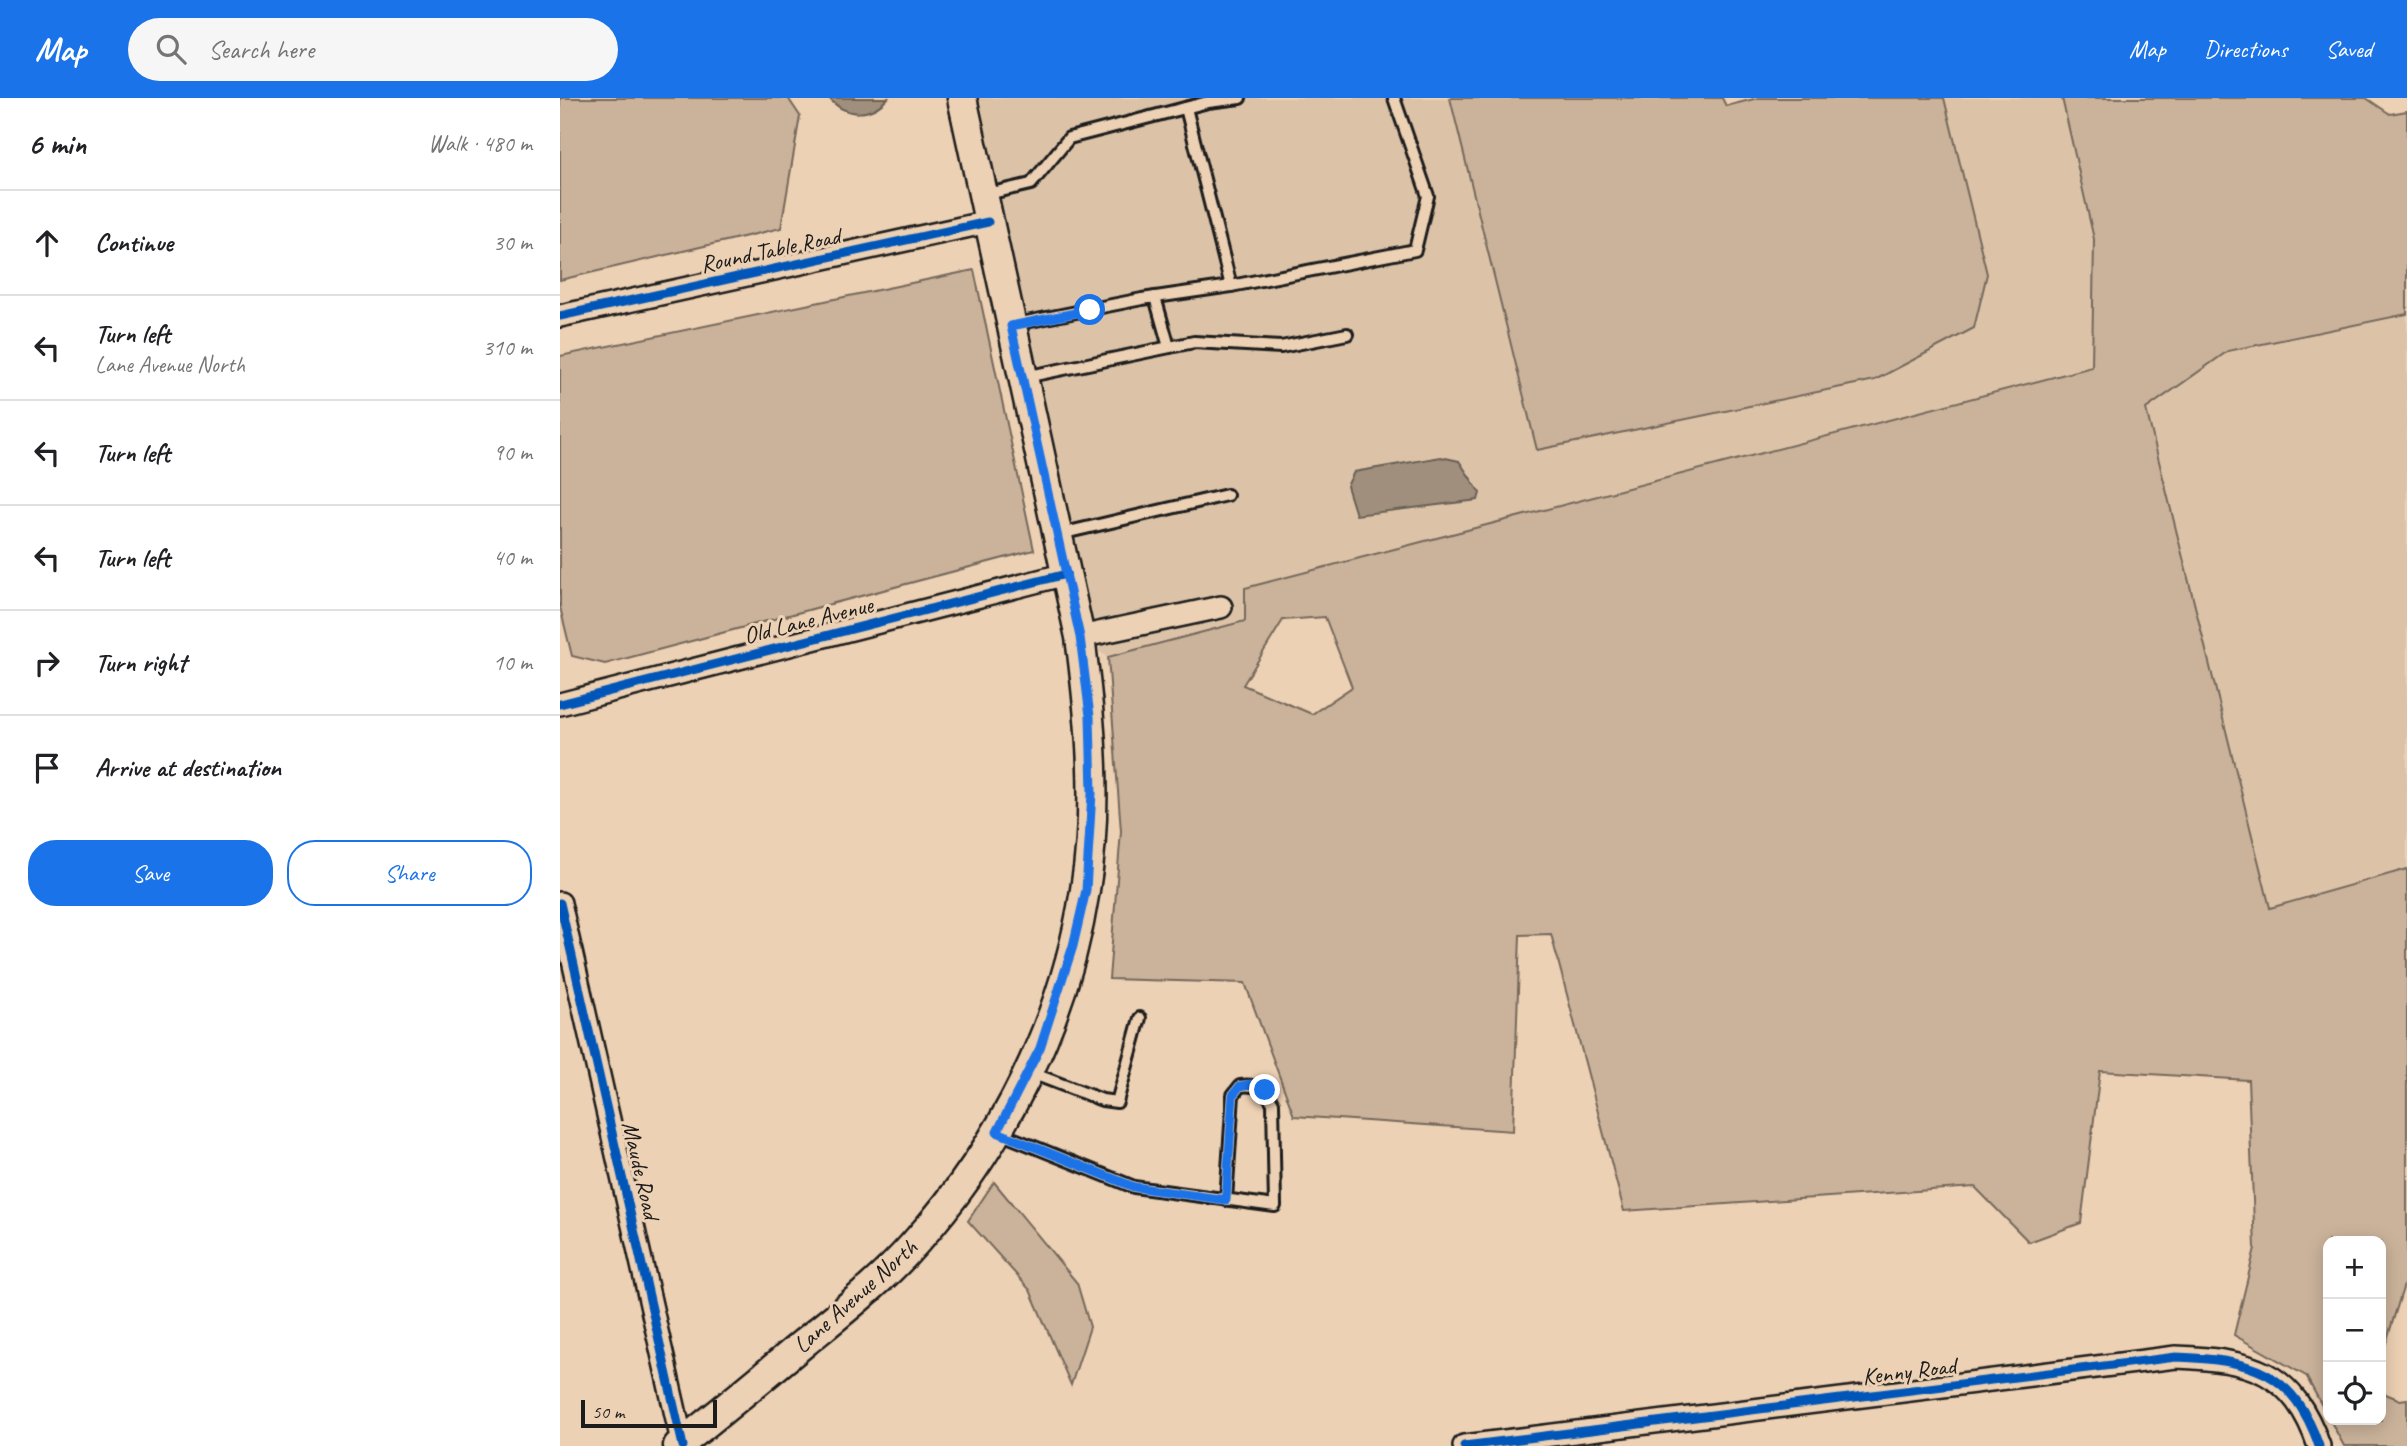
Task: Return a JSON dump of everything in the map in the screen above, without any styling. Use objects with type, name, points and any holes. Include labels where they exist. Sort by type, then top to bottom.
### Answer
[{"type":"main road","name":"Lane Avenue North","points":[[681,1445],[882,1276],[915,1244],[960,1188],[997,1132],[1029,1072],[1061,988],[1086,890],[1092,793],[1090,716],[1080,637],[962,98]]},
{"type":"street","name":"Round Table Road","points":[[560,316],[985,208]]},
{"type":"street","name":"Old Lane Avenue","points":[[560,704],[1066,574]]},
{"type":"street","points":[[1080,637],[1221,607]]},
{"type":"street","name":"Maude Road","points":[[560,903],[681,1445]]},
{"type":"street","name":"Kenny Road","points":[[1464,1446],[2176,1357],[2210,1358],[2241,1363],[2277,1380],[2295,1397],[2312,1425],[2319,1446]]},
{"type":"lane","points":[[985,208],[1031,184],[1069,138],[1208,102],[1240,98]]},
{"type":"lane","points":[[1011,326],[1415,250],[1428,196],[1394,98]]},
{"type":"lane","points":[[1186,108],[1231,286]]},
{"type":"lane","points":[[1155,297],[1169,347]]},
{"type":"lane","points":[[1022,377],[1194,342],[1281,347],[1347,334]]},
{"type":"lane","points":[[1057,534],[1227,495]]},
{"type":"lane","points":[[1029,1072],[1102,1100],[1117,1102],[1140,1018]]},
{"type":"lane","points":[[997,1132],[1134,1187],[1226,1200],[1275,1206],[1273,1103],[1265,1090],[1251,1084],[1240,1086],[1233,1095],[1226,1200]]},
{"type":"shaded area","points":[[560,98],[788,98],[800,116],[781,228],[560,280]]},
{"type":"shaded area","points":[[829,98],[888,98],[874,109],[858,113],[843,109]]},
{"type":"shaded area","points":[[977,98],[1450,98],[1537,449],[1987,274],[1944,98],[2062,98],[2094,239],[2092,367],[1245,588],[1245,621],[1108,657],[1093,648]]},
{"type":"shaded area","points":[[1450,98],[1722,98],[1726,106],[1758,98],[1944,98],[1987,274],[1974,328],[1875,380],[1537,450]]},
{"type":"shaded area","points":[[2062,98],[2366,98],[2390,114],[2407,111],[2407,314],[2228,351],[2146,409],[2270,908],[2407,869],[2407,1275],[2386,1343],[2386,1236],[2323,1236],[2323,1408],[2306,1376],[2234,1335],[2255,1248],[2248,1080],[2100,1071],[2081,1223],[2029,1242],[1975,1187],[1624,1211],[1551,934],[1520,935],[1513,1131],[1294,1116],[1245,983],[1109,979],[1121,831],[1108,657],[1245,621],[1245,588],[2092,367],[2094,239]],"holes":[[[1325,617],[1352,687],[1312,714],[1243,685],[1283,620]]]},
{"type":"shaded area","points":[[974,270],[1034,550],[605,664],[572,656],[560,607],[560,356]]},
{"type":"shaded area","points":[[2407,314],[2407,869],[2270,909],[2146,409],[2228,351]]},
{"type":"shaded area","points":[[1441,457],[1459,461],[1480,493],[1478,500],[1356,515],[1347,486],[1354,472]]},
{"type":"shaded area","points":[[994,1182],[1077,1283],[1090,1327],[1071,1385],[1030,1290],[968,1221]]},
{"type":"shaded area","points":[[2386,1394],[2400,1400],[2407,1399],[2407,1446],[2344,1446],[2333,1425],[2386,1425]]},
{"type":"cycle path","points":[[560,316],[988,222]]},
{"type":"cycle path","points":[[560,704],[1066,574]]},
{"type":"cycle path","points":[[560,903],[683,1446]]},
{"type":"cycle path","points":[[1464,1446],[2176,1357],[2226,1361],[2266,1374],[2282,1385],[2296,1400],[2319,1446]]},
{"type":"route","points":[[1090,310],[1011,326],[1080,637],[1090,716],[1092,793],[1086,890],[1073,946],[1040,1048],[997,1132],[1134,1187],[1226,1200],[1233,1095],[1240,1086],[1251,1084],[1265,1090]]}]
